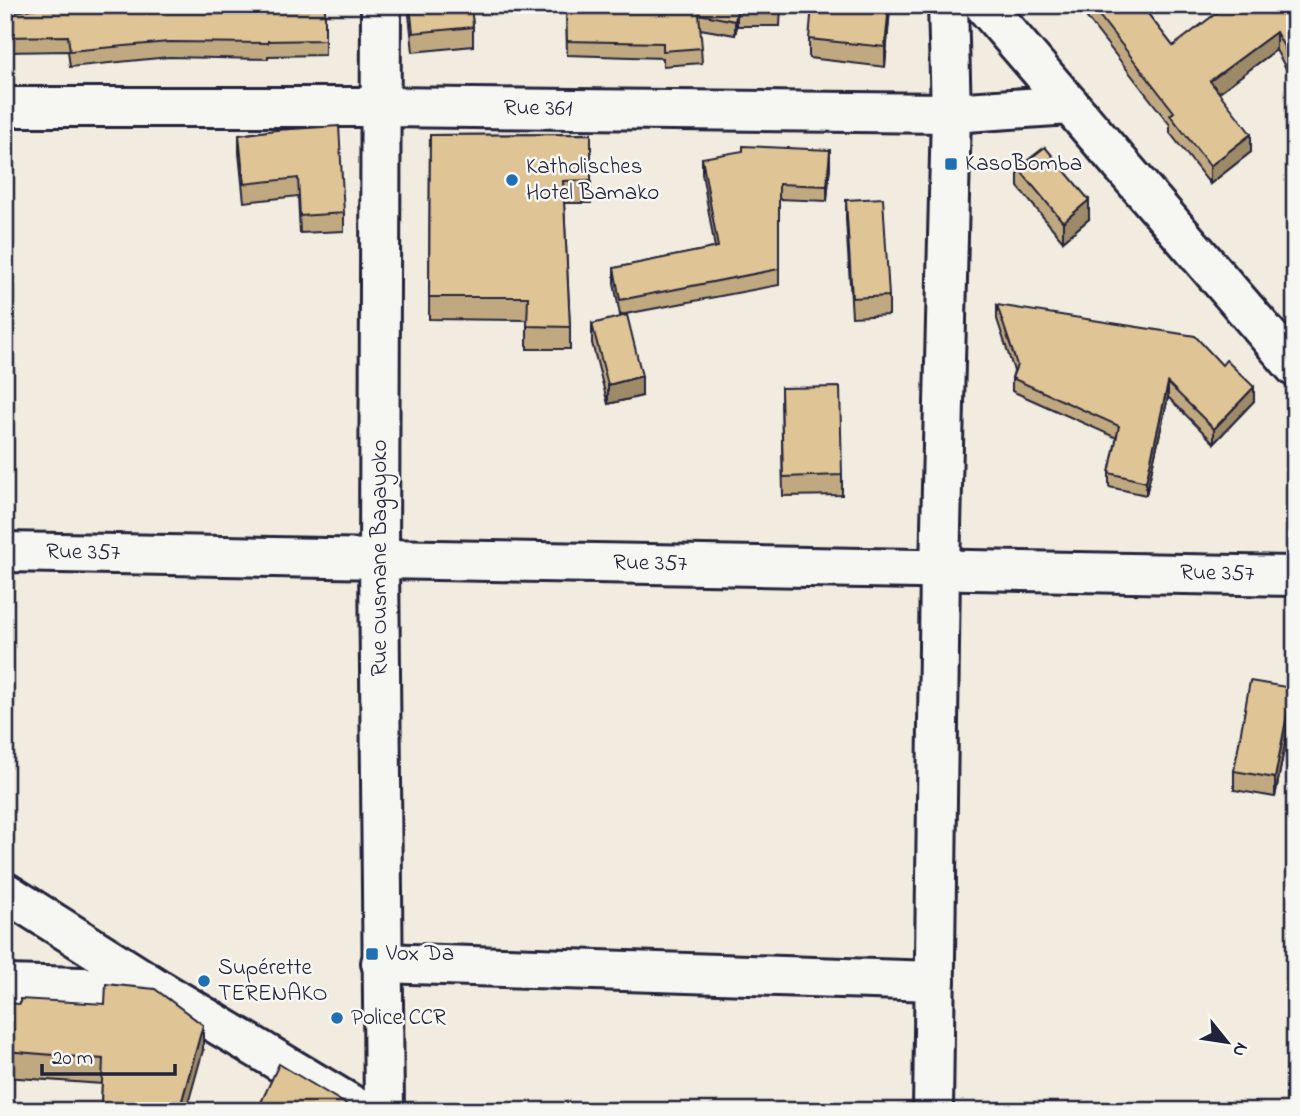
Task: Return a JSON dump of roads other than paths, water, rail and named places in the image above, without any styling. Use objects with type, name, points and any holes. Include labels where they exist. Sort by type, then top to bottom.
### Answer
[{"type":"street","name":"Rue Ousmane Bagayoko","points":[[380,5],[382,107],[379,559],[384,1111]]},
{"type":"street","points":[[933,1111],[940,569],[950,113],[948,5]]},
{"type":"street","points":[[985,5],[1295,368]]},
{"type":"street","name":"Rue 361","points":[[5,107],[382,107],[950,113],[1070,105]]},
{"type":"street","name":"Rue 357","points":[[5,552],[1295,576]]},
{"type":"street","points":[[5,892],[158,989],[362,1111]]},
{"type":"street","points":[[381,963],[935,981]]},
{"type":"street","points":[[5,985],[158,989]]},
{"type":"place","name":"KasoBomba","points":[[951,164]]},
{"type":"place","name":"Katholisches Hotel Bamako","points":[[512,180]]},
{"type":"place","name":"Vox Da","points":[[372,954]]},
{"type":"place","name":"Supérette TERENAKO","points":[[204,981]]},
{"type":"place","name":"Police CCR","points":[[337,1018]]}]
